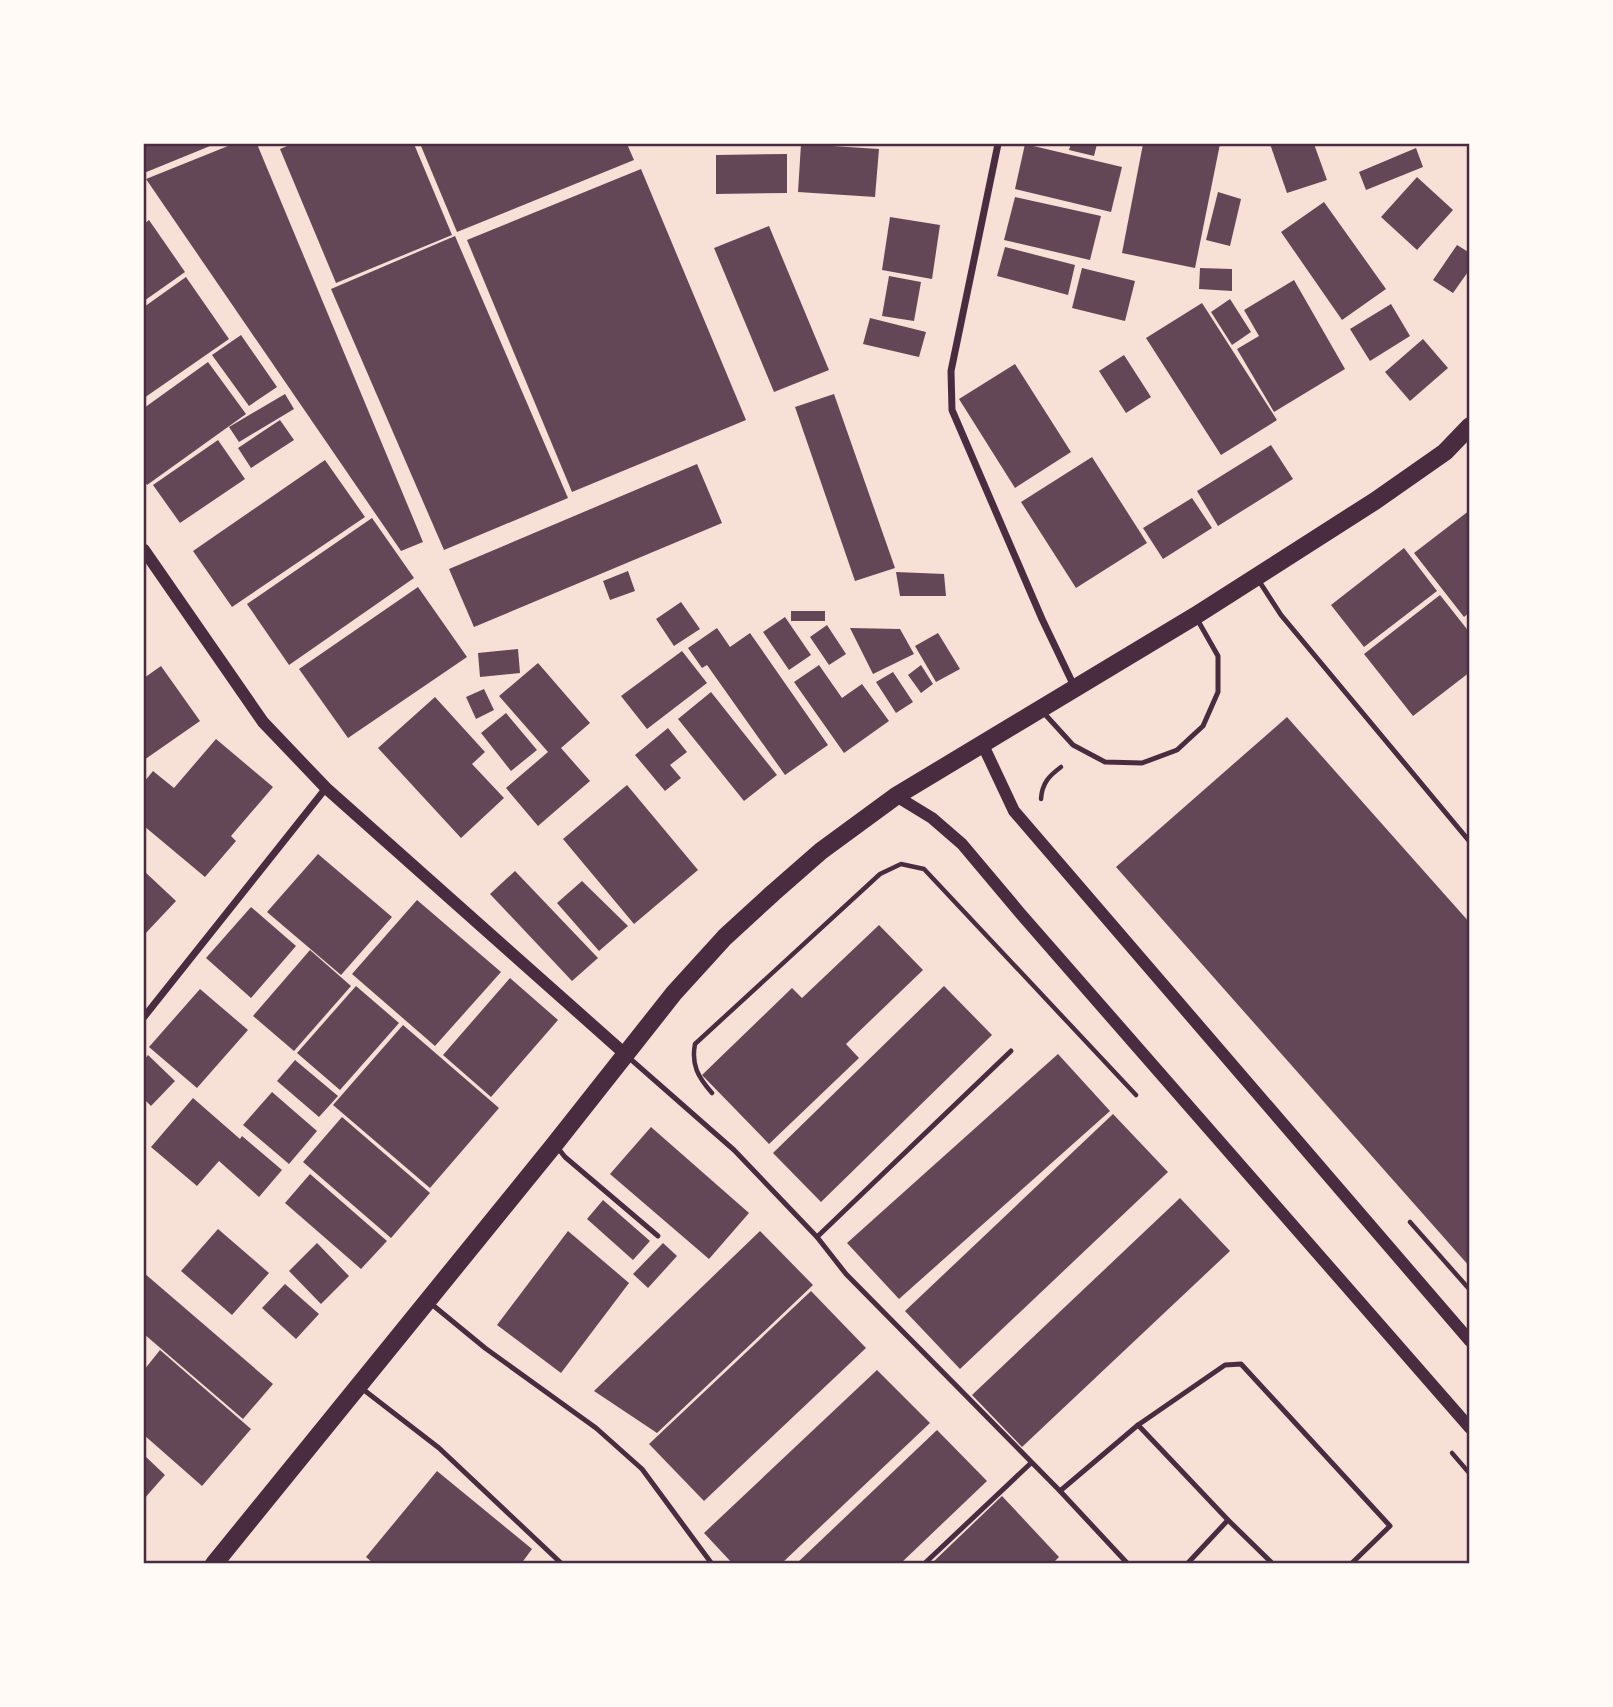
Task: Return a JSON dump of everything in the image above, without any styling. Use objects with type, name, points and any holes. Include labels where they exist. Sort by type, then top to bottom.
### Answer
[{"type":"main road","points":[[214,1563],[555,1144],[674,993],[725,937],[821,851],[895,796],[1195,616],[1375,501],[1435,459],[1469,426]]},
{"type":"street","points":[[998,144],[951,372],[952,410],[1042,619],[1075,687]]},
{"type":"street","points":[[144,550],[263,722],[326,788],[625,1054]]},
{"type":"street","points":[[982,743],[1014,811],[1469,1341]]},
{"type":"street","points":[[144,1017],[326,788]]},
{"type":"street","points":[[895,796],[932,818],[962,844],[1469,1428]]},
{"type":"lane","points":[[1257,577],[1280,615],[1469,842]]},
{"type":"lane","points":[[1041,710],[1073,746],[1105,762],[1142,763],[1177,751],[1203,726],[1218,692],[1218,656],[1195,616]]},
{"type":"lane","points":[[817,1237],[1011,1051]]},
{"type":"lane","points":[[625,1054],[734,1150],[817,1237],[846,1273],[1128,1563]]},
{"type":"lane","points":[[555,1144],[565,1157],[658,1236]]},
{"type":"lane","points":[[427,1300],[485,1348],[596,1427],[642,1469],[712,1563]]},
{"type":"lane","points":[[1060,1491],[1138,1425],[1225,1365],[1241,1364],[1390,1526],[1351,1563]]},
{"type":"lane","points":[[358,1385],[439,1448],[562,1563]]},
{"type":"lane","points":[[1138,1425],[1227,1520],[1273,1563]]},
{"type":"lane","points":[[924,1563],[1031,1463]]},
{"type":"lane","points":[[1187,1563],[1227,1520]]},
{"type":"path","points":[[716,1098],[699,1079],[692,1059],[695,1044],[880,874],[901,864],[924,869],[1144,1102]]},
{"type":"path","points":[[1447,1447],[1469,1474]]},
{"type":"building","points":[[144,144],[215,144],[144,173]]},
{"type":"building","points":[[233,144],[257,144],[423,542],[401,551],[146,179]]},
{"type":"building","points":[[292,144],[414,144],[452,235],[336,283],[280,149]]},
{"type":"building","points":[[627,144],[634,160],[457,232],[421,146]]},
{"type":"building","points":[[801,144],[879,149],[875,197],[798,192]]},
{"type":"building","points":[[1025,144],[1122,167],[1111,212],[1015,189]]},
{"type":"building","points":[[1071,144],[1097,144],[1094,156],[1069,150]]},
{"type":"building","points":[[1143,144],[1220,144],[1195,268],[1122,253]]},
{"type":"building","points":[[1270,144],[1314,144],[1327,180],[1287,193]]},
{"type":"building","points":[[1416,148],[1423,167],[1366,190],[1359,172]]},
{"type":"building","points":[[787,154],[787,193],[716,194],[716,155]]},
{"type":"building","points":[[641,169],[746,420],[572,492],[467,240]]},
{"type":"building","points":[[1417,177],[1453,210],[1417,250],[1381,217]]},
{"type":"building","points":[[1218,192],[1241,199],[1230,246],[1206,240]]},
{"type":"building","points":[[1015,197],[1101,216],[1090,260],[1004,240]]},
{"type":"building","points":[[1324,202],[1386,289],[1342,320],[1281,232]]},
{"type":"building","points":[[890,217],[940,225],[932,279],[882,270]]},
{"type":"building","points":[[149,220],[185,272],[144,301],[144,224]]},
{"type":"building","points":[[769,226],[829,370],[774,392],[714,248]]},
{"type":"building","points":[[455,236],[568,498],[444,550],[331,289]]},
{"type":"building","points":[[1457,245],[1470,253],[1470,269],[1453,293],[1433,280]]},
{"type":"building","points":[[1005,247],[1075,265],[1068,295],[997,276]]},
{"type":"building","points":[[1082,268],[1135,281],[1125,321],[1072,308]]},
{"type":"building","points":[[1200,268],[1232,269],[1232,291],[1199,289]]},
{"type":"building","points":[[889,276],[921,282],[914,321],[882,316]]},
{"type":"building","points":[[186,277],[229,339],[144,398],[144,307]]},
{"type":"building","points":[[1294,280],[1345,369],[1274,412],[1237,349],[1259,336],[1244,310]]},
{"type":"building","points":[[1230,299],[1251,332],[1232,345],[1211,312]]},
{"type":"building","points":[[1202,303],[1277,420],[1221,455],[1146,338]]},
{"type":"building","points":[[1391,304],[1410,336],[1370,361],[1350,329]]},
{"type":"building","points":[[870,318],[926,332],[919,357],[863,344]]},
{"type":"building","points":[[241,335],[277,387],[249,406],[212,355]]},
{"type":"building","points":[[1423,339],[1448,368],[1410,401],[1385,372]]},
{"type":"building","points":[[1124,355],[1151,397],[1126,413],[1099,371]]},
{"type":"building","points":[[208,362],[246,414],[147,485],[144,480],[144,408]]},
{"type":"building","points":[[1015,364],[1071,452],[1015,488],[959,399]]},
{"type":"building","points":[[285,394],[294,409],[239,442],[229,427]]},
{"type":"building","points":[[834,394],[895,568],[855,581],[795,407]]},
{"type":"building","points":[[280,420],[294,440],[251,468],[238,448]]},
{"type":"building","points":[[218,440],[245,479],[180,523],[153,485]]},
{"type":"building","points":[[1271,445],[1293,479],[1218,526],[1197,491]]},
{"type":"building","points":[[1092,457],[1147,543],[1076,588],[1021,502]]},
{"type":"building","points":[[325,460],[365,517],[232,607],[193,551]]},
{"type":"building","points":[[697,464],[722,523],[474,627],[449,569]]},
{"type":"building","points":[[1192,498],[1212,528],[1163,559],[1143,528]]},
{"type":"building","points":[[1470,510],[1470,612],[1464,617],[1414,553]]},
{"type":"building","points":[[372,518],[414,578],[289,665],[247,604]]},
{"type":"building","points":[[1404,548],[1437,591],[1364,647],[1331,605]]},
{"type":"building","points":[[628,571],[635,591],[610,600],[603,581]]},
{"type":"building","points":[[896,572],[944,574],[946,596],[900,596]]},
{"type":"building","points":[[418,587],[467,657],[348,738],[299,669]]},
{"type":"building","points":[[1440,595],[1470,633],[1470,672],[1413,716],[1364,654]]},
{"type":"building","points":[[681,602],[700,629],[674,646],[656,619]]},
{"type":"building","points":[[791,611],[825,611],[825,621],[791,621]]},
{"type":"building","points":[[785,617],[811,655],[789,670],[763,632]]},
{"type":"building","points":[[827,625],[846,654],[829,665],[810,637]]},
{"type":"building","points":[[717,628],[730,647],[750,633],[828,745],[785,775],[707,665],[702,668],[688,648]]},
{"type":"building","points":[[850,628],[900,629],[914,654],[873,674]]},
{"type":"building","points":[[938,633],[960,669],[936,682],[915,646]]},
{"type":"building","points":[[518,649],[520,673],[480,677],[478,653]]},
{"type":"building","points":[[682,651],[707,683],[647,729],[621,696]]},
{"type":"building","points":[[538,663],[590,723],[561,748],[590,781],[538,826],[506,788],[548,752],[499,696]]},
{"type":"building","points":[[819,665],[842,698],[862,684],[889,721],[844,753],[794,682]]},
{"type":"building","points":[[921,665],[933,684],[921,693],[908,675]]},
{"type":"building","points":[[161,666],[200,721],[144,760],[144,678]]},
{"type":"building","points":[[893,672],[913,702],[896,713],[876,682]]},
{"type":"building","points":[[484,689],[494,710],[476,719],[466,697]]},
{"type":"building","points":[[711,692],[777,775],[744,801],[678,719]]},
{"type":"building","points":[[435,697],[485,752],[472,764],[504,798],[461,838],[378,748]]},
{"type":"building","points":[[506,713],[537,750],[511,771],[481,733]]},
{"type":"building","points":[[1287,717],[1470,923],[1470,1267],[1116,867]]},
{"type":"building","points":[[668,728],[687,752],[670,765],[681,778],[665,791],[635,755]]},
{"type":"building","points":[[216,739],[273,787],[231,836],[236,841],[205,877],[144,826],[144,782],[153,771],[174,788]]},
{"type":"building","points":[[627,785],[698,870],[634,924],[563,839]]},
{"type":"building","points":[[318,854],[392,917],[341,975],[267,912]]},
{"type":"building","points":[[144,871],[176,901],[144,935]]},
{"type":"building","points":[[515,871],[598,958],[572,981],[490,894]]},
{"type":"building","points":[[582,881],[628,926],[599,951],[557,903]]},
{"type":"building","points":[[417,900],[501,972],[435,1046],[352,974]]},
{"type":"building","points":[[251,907],[296,946],[251,998],[206,958]]},
{"type":"building","points":[[879,925],[923,970],[846,1044],[859,1058],[769,1144],[702,1075],[792,988],[802,998]]},
{"type":"building","points":[[310,950],[351,986],[294,1051],[253,1016]]},
{"type":"building","points":[[510,978],[558,1020],[491,1097],[443,1055]]},
{"type":"building","points":[[356,986],[399,1023],[340,1090],[297,1053]]},
{"type":"building","points":[[944,986],[992,1035],[821,1202],[773,1153]]},
{"type":"building","points":[[200,989],[248,1030],[197,1088],[149,1047]]},
{"type":"building","points":[[403,1025],[499,1108],[430,1188],[333,1105]]},
{"type":"building","points":[[1058,1054],[1110,1111],[899,1299],[847,1243]]},
{"type":"building","points":[[148,1055],[175,1081],[151,1106],[144,1099],[144,1060]]},
{"type":"building","points":[[295,1060],[338,1096],[319,1117],[277,1081]]},
{"type":"building","points":[[272,1092],[317,1131],[289,1164],[243,1125]]},
{"type":"building","points":[[193,1098],[240,1139],[242,1136],[282,1170],[259,1197],[219,1161],[197,1186],[151,1147]]},
{"type":"building","points":[[1113,1114],[1168,1172],[960,1369],[905,1311]]},
{"type":"building","points":[[342,1117],[430,1193],[391,1238],[303,1162]]},
{"type":"building","points":[[651,1127],[749,1213],[709,1259],[610,1174]]},
{"type":"building","points":[[310,1174],[387,1241],[361,1269],[285,1203]]},
{"type":"building","points":[[1180,1198],[1230,1251],[1022,1447],[972,1395]]},
{"type":"building","points":[[603,1200],[650,1241],[633,1260],[587,1219]]},
{"type":"building","points":[[218,1229],[269,1273],[232,1315],[181,1271]]},
{"type":"building","points":[[568,1231],[629,1283],[561,1373],[497,1325]]},
{"type":"building","points":[[760,1231],[813,1285],[657,1433],[594,1391]]},
{"type":"building","points":[[317,1243],[349,1276],[321,1304],[289,1271]]},
{"type":"building","points":[[663,1243],[677,1256],[648,1288],[633,1274]]},
{"type":"building","points":[[144,1273],[273,1384],[243,1419],[144,1334]]},
{"type":"building","points":[[285,1284],[319,1314],[296,1339],[262,1308]]},
{"type":"building","points":[[811,1291],[866,1348],[704,1501],[649,1444]]},
{"type":"building","points":[[160,1350],[251,1429],[202,1486],[144,1435],[144,1370]]},
{"type":"building","points":[[877,1370],[930,1423],[781,1564],[733,1564],[704,1533]]},
{"type":"building","points":[[937,1430],[987,1481],[900,1564],[796,1564]]},
{"type":"building","points":[[144,1455],[165,1475],[144,1499]]},
{"type":"building","points":[[437,1471],[532,1549],[521,1564],[374,1564],[366,1557]]},
{"type":"building","points":[[1002,1496],[1059,1557],[1052,1564],[931,1564]]}]
